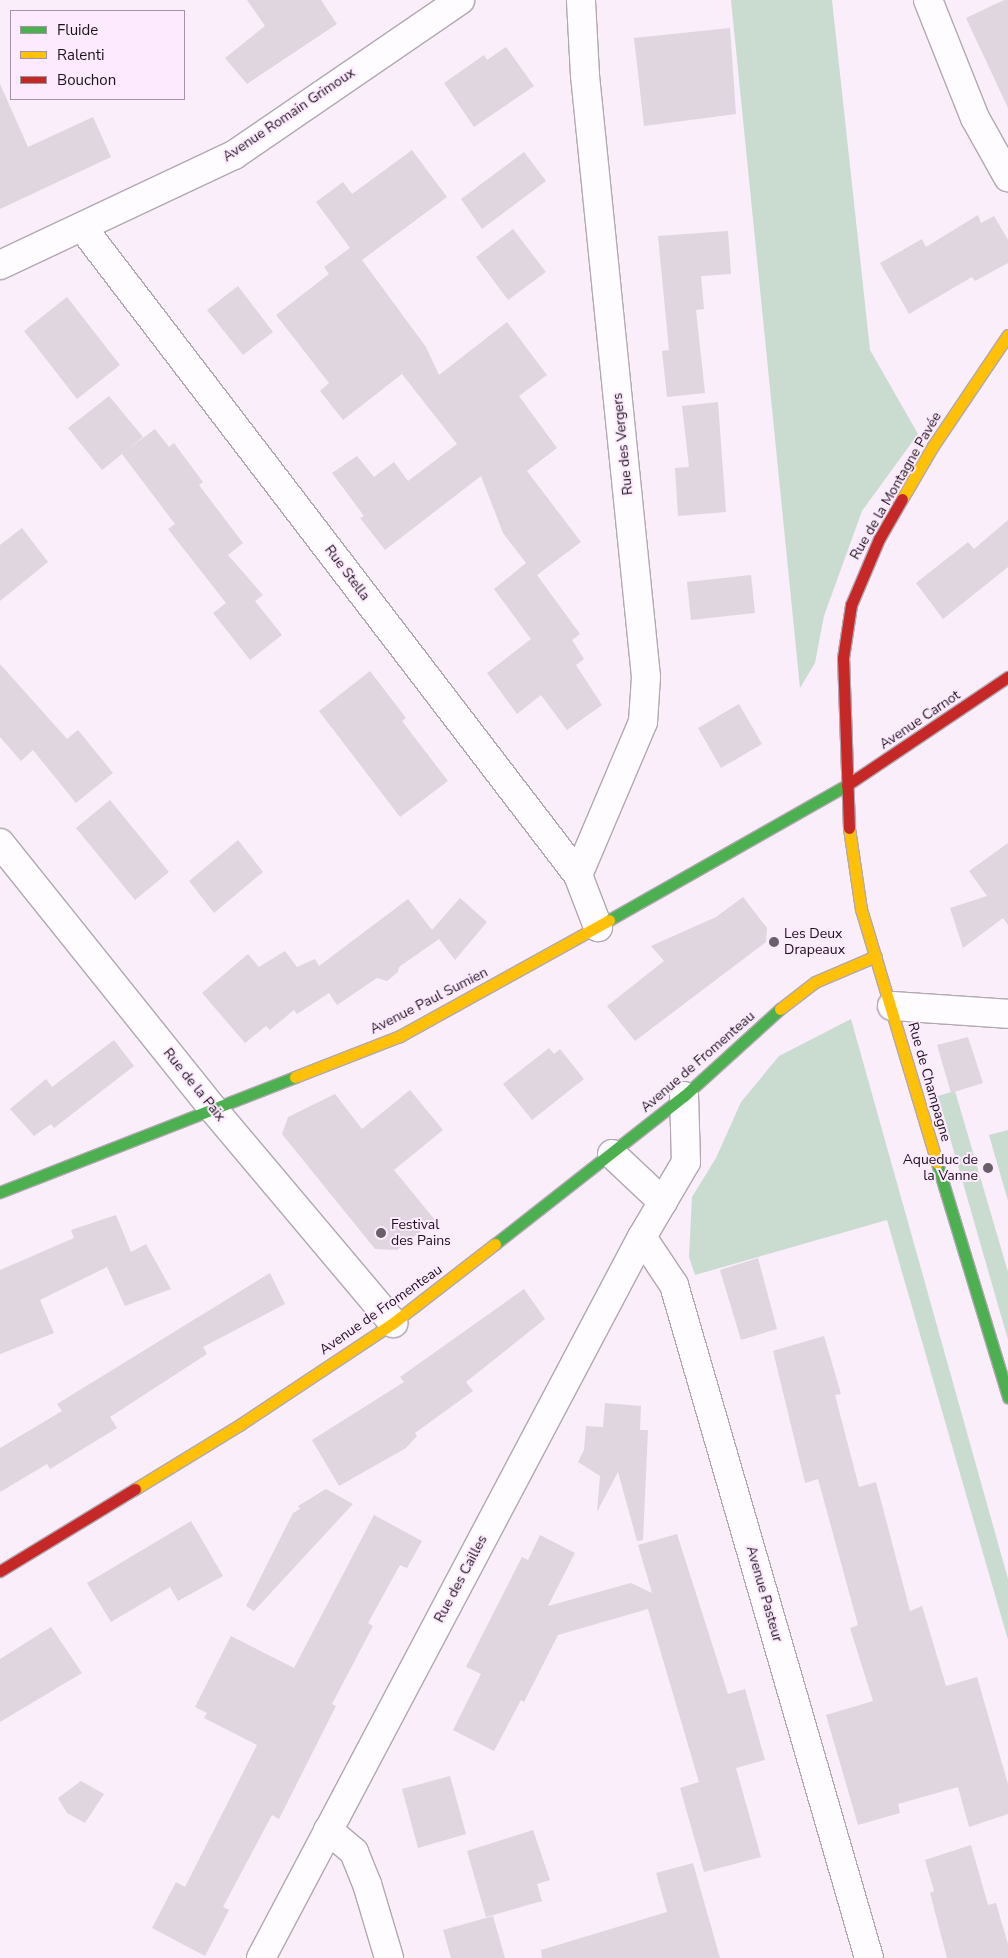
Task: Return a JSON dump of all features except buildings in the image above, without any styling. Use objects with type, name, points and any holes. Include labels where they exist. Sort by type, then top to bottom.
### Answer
[{"type":"street","name":"Avenue Romain Grimoux","points":[[0,265],[234,155],[460,0]]},
{"type":"street","name":"Rue des Vergers","points":[[578,875],[643,722],[646,677],[585,76],[581,0]]},
{"type":"street","points":[[928,0],[975,118],[1008,177]]},
{"type":"street","name":"Rue Stella","points":[[82,227],[578,875],[598,927]]},
{"type":"street","name":"Rue de la Montagne Pavée","points":[[876,956],[861,909],[848,822],[843,658],[857,584],[879,539],[933,446],[1008,335]]},
{"type":"street","name":"Avenue Carnot","points":[[847,785],[1008,677]]},
{"type":"street","name":"Avenue Paul Sumien","points":[[0,1192],[400,1036],[598,927],[847,785]]},
{"type":"street","name":"Rue de la Paix","points":[[0,843],[213,1109],[393,1322]]},
{"type":"street","name":"Rue de Champagne","points":[[876,956],[1008,1397]]},
{"type":"street","name":"Avenue de Fromenteau","points":[[0,1570],[241,1424],[393,1322],[612,1154],[684,1096],[779,1010],[815,982],[876,956]]},
{"type":"street","points":[[892,1006],[1008,1017]]},
{"type":"street","name":"Rue des Cailles","points":[[262,1958],[642,1237],[686,1162],[684,1096]]},
{"type":"street","points":[[612,1154],[663,1202]]},
{"type":"street","name":"Avenue Pasteur","points":[[642,1237],[674,1285],[869,1958]]},
{"type":"street","points":[[328,1830],[354,1852],[367,1884],[389,1958]]},
{"type":"green space","points":[[731,0],[832,0],[870,350],[918,434],[862,511],[824,616],[815,663],[800,688]]},
{"type":"green space","points":[[851,1019],[1008,1579],[1008,1640],[887,1220],[695,1275],[689,1257],[692,1197],[716,1158],[741,1102],[779,1056]]},
{"type":"green space","points":[[955,1091],[1008,1272],[1008,1340],[938,1096]]},
{"type":"green space","points":[[1008,1130],[1008,1201],[989,1135]]},
{"type":"traffic: fast","points":[[609,920],[847,785]]},
{"type":"traffic: fast","points":[[495,1244],[684,1096],[780,1009]]},
{"type":"traffic: fast","points":[[0,1192],[295,1077]]},
{"type":"traffic: fast","points":[[937,1163],[1008,1397]]},
{"type":"traffic: slow","points":[[902,499],[933,446],[1008,335]]},
{"type":"traffic: slow","points":[[849,828],[861,909],[937,1163]]},
{"type":"traffic: slow","points":[[295,1077],[400,1036],[609,920]]},
{"type":"traffic: slow","points":[[780,1009],[815,982],[876,956]]},
{"type":"traffic: slow","points":[[135,1489],[241,1424],[393,1323],[495,1244]]},
{"type":"traffic: jam","points":[[849,828],[843,658],[851,605],[879,539],[902,499]]},
{"type":"traffic: jam","points":[[847,785],[1008,677]]},
{"type":"traffic: jam","points":[[0,1571],[135,1489]]},
{"type":"place","name":"Les Deux Drapeaux","points":[[774,942]]},
{"type":"place","name":"Aqueduc de la Vanne","points":[[988,1168]]},
{"type":"place","name":"Festival des Pains","points":[[381,1233]]}]
